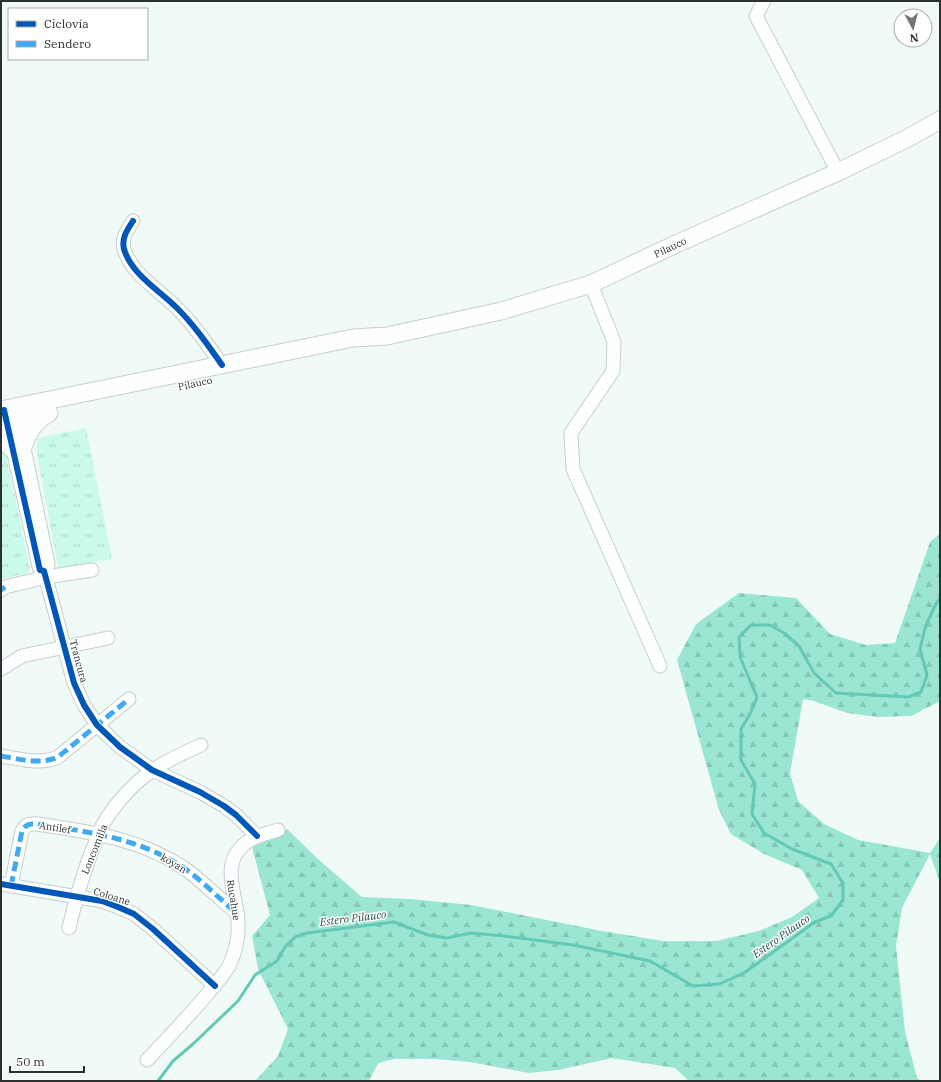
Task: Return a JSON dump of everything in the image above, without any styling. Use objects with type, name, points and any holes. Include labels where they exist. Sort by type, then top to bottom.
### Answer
[{"type":"main road","name":"Pilauco","points":[[7,418],[222,365],[353,338],[387,336],[501,311],[591,284],[838,172],[908,138],[940,120]]},
{"type":"main road","name":"Pilauco","points":[[7,418],[49,413],[355,348],[387,336]]},
{"type":"main road","points":[[18,448],[32,427],[49,413]]},
{"type":"main road","points":[[7,418],[18,448]]},
{"type":"street","points":[[764,1],[756,16],[838,172]]},
{"type":"street","points":[[133,221],[126,231],[123,242],[124,251],[135,269],[177,308],[222,365]]},
{"type":"street","points":[[591,284],[614,342],[613,371],[571,433],[573,469],[660,666]]},
{"type":"street","name":"Trancura","points":[[7,418],[18,448],[48,564],[45,574],[78,695],[97,725],[120,747],[152,770],[212,798],[236,815],[257,836]]},
{"type":"street","points":[[3,588],[45,574],[92,570]]},
{"type":"street","points":[[1,669],[22,656],[108,638]]},
{"type":"street","points":[[1,756],[39,761],[53,760],[129,699]]},
{"type":"street","name":"Loncomilla","points":[[69,928],[76,897],[88,860],[104,822],[118,803],[152,770],[181,754],[202,745]]},
{"type":"street","name":"Antilef","points":[[6,885],[21,835],[27,825],[37,824],[99,834]]},
{"type":"street","name":"Rucahue","points":[[147,1060],[215,986],[229,965],[235,951],[238,935],[238,914],[231,882],[231,868],[240,849],[251,840],[257,836],[278,830]]},
{"type":"street","name":"koyan","points":[[99,834],[140,845],[170,860],[198,879],[238,914]]},
{"type":"street","name":"Coloane","points":[[6,885],[102,901],[134,914],[215,986]]},
{"type":"green space","points":[[86,428],[112,559],[58,568],[36,448],[38,438]]},
{"type":"green space","points":[[1,446],[5,449],[30,569],[28,573],[1,579]]},
{"type":"green space","points":[[940,534],[940,701],[911,716],[879,717],[847,713],[814,701],[803,699],[790,773],[798,801],[824,824],[858,840],[930,853],[940,838],[940,883],[930,854],[902,908],[896,946],[905,1032],[917,1078],[922,1081],[689,1081],[675,1068],[612,1058],[558,1070],[529,1073],[470,1062],[436,1059],[394,1059],[378,1063],[369,1081],[255,1081],[278,1056],[288,1029],[258,969],[252,936],[270,915],[252,847],[287,829],[319,860],[362,897],[410,899],[471,905],[602,931],[663,941],[716,941],[759,931],[792,917],[819,898],[802,870],[764,854],[731,834],[719,810],[677,660],[696,624],[739,593],[796,598],[830,634],[866,645],[895,643],[930,542]]},
{"type":"waterway","name":"Estero Pilauco","points":[[158,1081],[173,1061],[238,1001],[255,975],[277,961],[285,947],[295,937],[307,933],[394,922],[428,935],[447,938],[471,933],[504,936],[573,945],[650,961],[693,986],[719,984],[744,973],[815,922],[831,916],[843,900],[843,883],[831,864],[792,849],[764,833],[752,814],[755,784],[741,760],[741,729],[750,714],[757,697],[740,657],[739,637],[751,625],[770,625],[784,633],[799,646],[814,673],[836,693],[908,697],[921,692],[927,675],[920,649],[926,625],[940,598]]},
{"type":"marked path","points":[[1,590],[5,587]]},
{"type":"marked path","points":[[1,756],[38,761],[45,761],[58,757],[129,699]]},
{"type":"marked path","points":[[11,886],[22,831],[28,825],[37,824],[113,838],[131,843],[167,858],[184,868],[198,879],[238,914]]},
{"type":"cycle path","points":[[133,221],[125,235],[123,243],[129,261],[141,276],[170,301],[201,335],[222,365]]},
{"type":"cycle path","points":[[4,410],[40,570],[44,571],[74,683],[84,705],[97,725],[120,747],[152,770],[200,792],[224,806],[236,815],[257,836]]},
{"type":"cycle path","points":[[1,884],[102,901],[134,914],[153,929],[215,986]]}]
